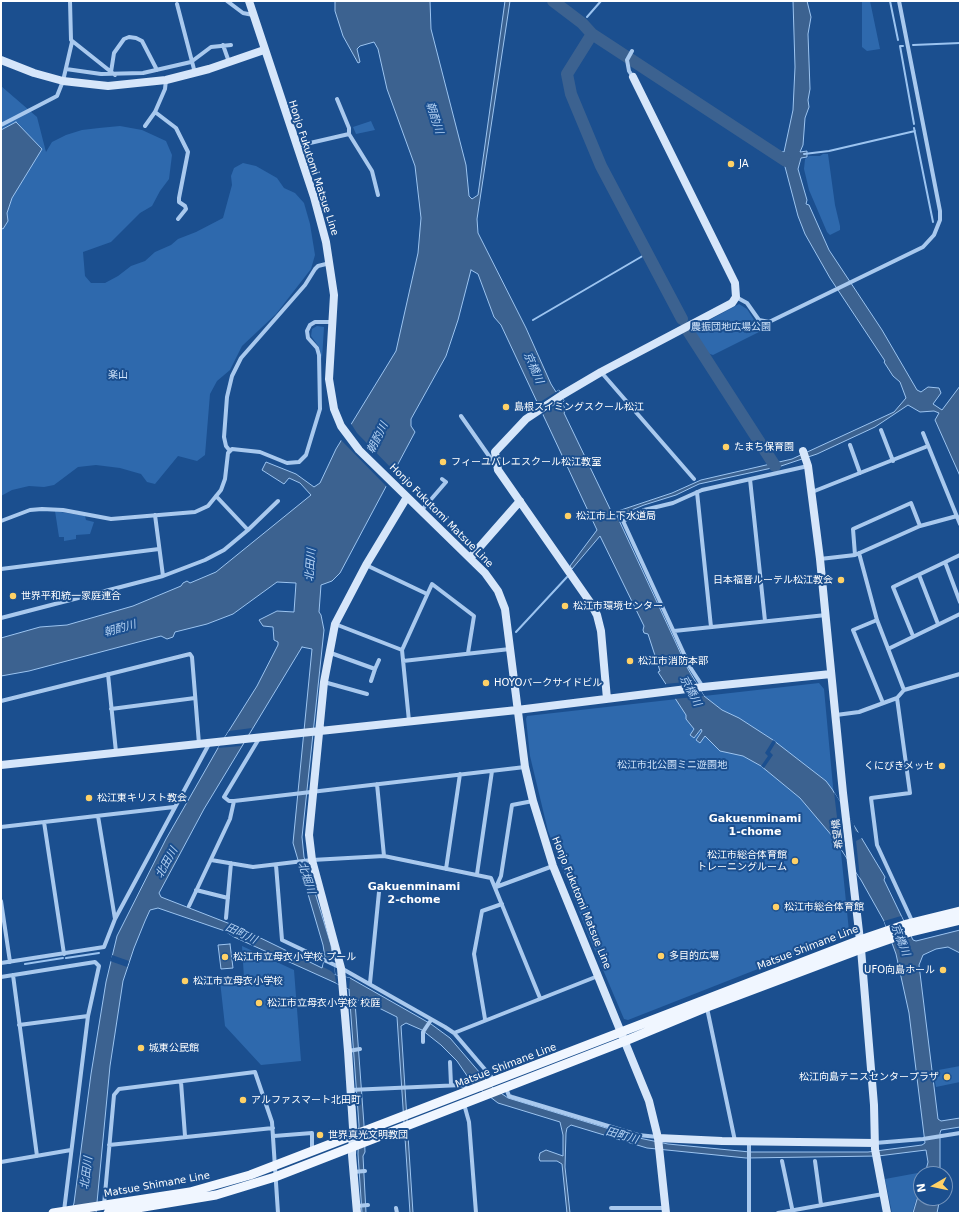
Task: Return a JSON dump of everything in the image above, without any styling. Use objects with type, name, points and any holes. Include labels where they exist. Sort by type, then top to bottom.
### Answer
[{"type":"main road","name":"Matsue Shimane Line","points":[[104,1208],[220,1185],[312,1152],[357,1141],[366,1132],[498,1085],[910,926],[960,911]]},
{"type":"main road","name":"Matsue Shimane Line","points":[[910,926],[960,920]]},
{"type":"main road","name":"Matsue Shimane Line","points":[[623,1037],[707,1007],[860,945]]},
{"type":"main road","name":"Matsue Shimane Line","points":[[53,1213],[216,1195],[275,1177],[357,1141],[464,1104],[478,1092]]},
{"type":"street","points":[[1,126],[53,99],[59,93],[72,42],[70,37],[70,1]]},
{"type":"street","points":[[227,1],[243,13],[253,15]]},
{"type":"street","name":"Honjo Fukutomi Matsue Line","points":[[249,1],[322,226],[330,263],[334,295],[330,389],[334,409],[341,426],[359,450],[486,573],[498,591],[505,609],[525,767],[533,801],[553,866],[649,1101],[658,1139],[666,1211]]},
{"type":"street","points":[[736,297],[747,303],[759,320],[766,323],[836,291],[923,247],[934,235],[940,220],[940,211],[900,1]]},
{"type":"street","points":[[177,4],[195,73]]},
{"type":"street","points":[[111,72],[114,53],[124,39],[129,37],[142,41],[157,70]]},
{"type":"street","points":[[72,42],[115,75]]},
{"type":"street","points":[[66,69],[89,74],[115,75],[157,70],[191,62],[211,47],[231,44]]},
{"type":"street","points":[[223,45],[229,62]]},
{"type":"street","points":[[1,60],[34,73],[63,81],[108,86],[166,80],[195,73],[264,50]]},
{"type":"street","points":[[498,470],[495,452],[519,426],[539,410],[601,372],[732,303],[736,297],[735,283],[633,76],[629,71],[627,60],[632,51]]},
{"type":"street","points":[[145,126],[155,112],[165,89],[166,80]]},
{"type":"street","points":[[337,99],[349,128],[349,134],[372,171],[378,195]]},
{"type":"street","points":[[155,112],[176,128],[188,152],[179,198],[186,209],[178,219]]},
{"type":"street","points":[[296,146],[349,134]]},
{"type":"street","points":[[230,451],[226,446],[224,437],[227,397],[232,376],[241,358],[305,285],[315,269],[321,265],[330,263]]},
{"type":"street","points":[[230,451],[237,449],[248,450],[290,464],[299,462],[304,458],[320,409],[319,355],[317,348],[308,338],[307,331],[310,325],[315,322],[333,322]]},
{"type":"street","points":[[601,372],[694,479]]},
{"type":"street","points":[[461,416],[590,602],[597,615],[601,631],[607,699]]},
{"type":"street","points":[[881,430],[893,461]]},
{"type":"street","points":[[923,433],[960,524]]},
{"type":"street","points":[[850,445],[860,473]]},
{"type":"street","points":[[811,492],[928,446]]},
{"type":"street","points":[[1,521],[30,510],[42,509],[62,510],[111,519],[200,511],[208,506],[216,496],[223,483],[230,451]]},
{"type":"street","name":"希望橋","points":[[803,451],[808,464],[820,559],[843,793],[860,945],[874,1105],[876,1158],[887,1213]]},
{"type":"street","points":[[703,687],[690,667],[623,521],[644,510],[673,503],[697,492],[808,464]]},
{"type":"street","points":[[421,510],[446,482],[442,479]]},
{"type":"street","points":[[750,479],[765,622]]},
{"type":"street","points":[[697,492],[710,627]]},
{"type":"street","points":[[216,496],[248,530]]},
{"type":"street","points":[[368,1205],[358,1208],[356,1172],[357,1141],[350,1050],[343,987],[334,936],[309,860],[311,793],[328,652],[335,624],[366,565],[407,497]]},
{"type":"street","points":[[1,618],[163,576],[205,560],[224,550],[248,530],[278,501]]},
{"type":"street","points":[[470,558],[520,501]]},
{"type":"street","points":[[904,690],[877,620],[857,554],[853,529],[911,503],[920,526]]},
{"type":"street","points":[[155,515],[163,576]]},
{"type":"street","points":[[820,559],[857,554],[920,526],[957,516]]},
{"type":"street","points":[[1,569],[159,550]]},
{"type":"street","points":[[914,636],[893,587],[960,555]]},
{"type":"street","points":[[945,562],[960,602]]},
{"type":"street","points":[[366,565],[427,594]]},
{"type":"street","points":[[919,575],[938,624]]},
{"type":"street","points":[[409,721],[402,650],[432,584],[474,616],[468,653]]},
{"type":"street","points":[[888,649],[960,614]]},
{"type":"street","points":[[674,631],[826,615]]},
{"type":"street","points":[[877,620],[853,630],[883,703]]},
{"type":"street","points":[[335,624],[402,650]]},
{"type":"street","points":[[403,661],[511,649]]},
{"type":"street","points":[[328,652],[376,669]]},
{"type":"street","points":[[1,701],[190,654],[192,657],[199,744]]},
{"type":"street","points":[[371,682],[379,660]]},
{"type":"street","points":[[108,674],[116,752]]},
{"type":"street","points":[[1,765],[318,730],[517,710],[668,691],[831,674]]},
{"type":"street","points":[[836,715],[860,712],[897,698],[904,690],[960,674]]},
{"type":"street","points":[[324,682],[366,694]]},
{"type":"street","points":[[111,709],[195,698]]},
{"type":"street","points":[[897,698],[910,793],[871,798],[877,845],[910,926]]},
{"type":"street","points":[[257,737],[224,797],[228,801],[311,793],[525,767]]},
{"type":"street","points":[[1,963],[104,947],[115,919],[174,807],[213,742]]},
{"type":"street","points":[[476,874],[492,771]]},
{"type":"street","points":[[446,869],[460,774]]},
{"type":"street","points":[[376,784],[384,856]]},
{"type":"street","points":[[189,906],[230,819],[234,801]]},
{"type":"street","points":[[496,887],[501,876],[512,805],[533,801]]},
{"type":"street","points":[[1,826],[174,807]]},
{"type":"street","points":[[98,816],[115,919]]},
{"type":"street","points":[[44,822],[64,954]]},
{"type":"street","points":[[211,860],[253,867],[309,860],[384,856],[492,878],[540,998]]},
{"type":"street","points":[[226,918],[231,863]]},
{"type":"street","points":[[276,865],[282,940],[370,983],[430,1021],[454,1033],[509,1096],[638,1135],[658,1139],[875,1146],[960,1133]]},
{"type":"street","points":[[496,887],[553,866]]},
{"type":"street","points":[[196,890],[228,898]]},
{"type":"street","points":[[370,983],[379,892]]},
{"type":"street","points":[[1,901],[10,962]]},
{"type":"street","points":[[486,1019],[474,954],[482,911],[502,904]]},
{"type":"street","points":[[1,977],[95,962],[99,966],[88,1016],[71,1150],[66,1211]]},
{"type":"street","points":[[13,975],[37,1156]]},
{"type":"street","points":[[454,1033],[486,1019],[599,976]]},
{"type":"street","points":[[707,1007],[735,1141]]},
{"type":"street","points":[[19,1025],[88,1016]]},
{"type":"street","points":[[423,1042],[423,1032],[430,1021]]},
{"type":"street","points":[[350,1050],[360,1050]]},
{"type":"street","points":[[450,1062],[451,1085]]},
{"type":"street","points":[[104,1208],[114,1095],[120,1089],[255,1072],[273,1128],[278,1213]]},
{"type":"street","points":[[181,1082],[186,1136]]},
{"type":"street","points":[[353,1090],[462,1085],[478,1092]]},
{"type":"street","points":[[464,1104],[469,1122],[476,1213]]},
{"type":"street","points":[[109,1144],[273,1128]]},
{"type":"street","points":[[274,1136],[312,1133],[312,1152]]},
{"type":"street","points":[[749,1141],[749,1213]]},
{"type":"street","points":[[1,1162],[71,1150]]},
{"type":"street","points":[[782,1161],[793,1212]]},
{"type":"street","points":[[815,1161],[821,1205]]},
{"type":"street","points":[[356,1172],[365,1171]]},
{"type":"street","points":[[778,1213],[793,1212],[821,1205],[883,1194]]},
{"type":"street","points":[[396,1208],[397,1213]]},
{"type":"street","points":[[611,1208],[666,1211]]},
{"type":"green space","points":[[862,1],[870,1],[880,49],[867,51],[862,47]]},
{"type":"green space","name":"楽山","points":[[1,86],[37,117],[46,152],[52,142],[66,135],[82,130],[120,126],[142,130],[166,141],[172,155],[169,179],[160,191],[152,206],[140,213],[111,242],[83,252],[85,276],[91,283],[105,283],[118,276],[131,266],[145,261],[155,252],[171,245],[178,239],[196,232],[223,218],[232,185],[231,176],[234,168],[243,163],[256,166],[277,178],[284,188],[295,193],[304,203],[310,224],[315,255],[311,269],[276,314],[242,346],[230,370],[217,381],[210,394],[205,455],[197,461],[178,456],[155,484],[147,482],[141,474],[120,468],[96,465],[78,467],[54,485],[44,487],[29,486],[12,490],[1,496]]},
{"type":"green space","points":[[371,121],[375,130],[356,134],[353,127]]},
{"type":"green space","points":[[823,154],[828,154],[835,205],[840,226],[840,230],[830,235],[827,232],[809,190],[804,169],[805,159],[809,156],[820,156]]},
{"type":"green space","name":"農振団地広場公園","points":[[739,304],[747,309],[758,326],[765,329],[713,355],[704,352],[691,330]]},
{"type":"green space","points":[[317,326],[324,327],[322,359],[319,347],[311,336],[312,329]]},
{"type":"green space","points":[[55,511],[85,516],[86,520],[94,522],[90,534],[76,535],[76,539],[64,541],[64,537],[59,537]]},
{"type":"green space","name":"松江市北公園ミニ遊園地","points":[[819,683],[824,689],[838,841],[840,843],[849,931],[847,934],[628,1020],[624,1019],[587,932],[548,831],[530,756],[526,719],[527,716]]},
{"type":"green space","name":"松江市立母衣小学校 校庭","points":[[242,946],[294,970],[301,1061],[261,1065],[225,1026],[220,981],[244,978]]},
{"type":"green space","name":"松江向島テニスセンタープラザ","points":[[960,1066],[960,1082],[936,1087],[933,1071]]},
{"type":"green space","points":[[913,1174],[914,1206],[912,1213],[892,1213],[885,1179]]},
{"type":"water","points":[[335,1],[430,1],[431,29],[466,165],[469,196],[472,199],[478,195],[505,1],[510,1],[477,219],[478,233],[526,328],[551,384],[556,392],[559,390],[564,401],[562,403],[566,410],[564,413],[612,513],[672,493],[701,480],[792,459],[894,412],[906,398],[900,382],[893,376],[884,362],[885,361],[830,278],[805,234],[798,216],[784,163],[772,156],[774,150],[784,152],[793,110],[795,67],[793,1],[807,1],[811,17],[808,34],[810,89],[808,100],[809,107],[805,118],[803,145],[800,152],[807,151],[807,157],[801,158],[798,169],[807,200],[806,204],[809,205],[829,250],[882,330],[917,390],[921,392],[928,387],[939,388],[941,393],[933,404],[942,410],[960,386],[960,476],[935,420],[939,413],[934,411],[920,412],[908,405],[875,427],[817,454],[781,466],[699,484],[676,495],[644,505],[617,516],[688,669],[704,696],[722,710],[739,718],[773,740],[826,781],[885,877],[884,880],[913,940],[916,941],[960,930],[960,953],[948,947],[936,949],[923,955],[919,965],[938,1119],[941,1121],[960,1118],[960,1127],[941,1130],[940,1166],[927,1166],[928,1162],[926,1150],[878,1156],[746,1158],[647,1148],[571,1125],[567,1128],[566,1133],[565,1167],[570,1213],[567,1213],[562,1164],[557,1161],[540,1161],[539,1158],[540,1153],[546,1150],[563,1156],[563,1135],[560,1122],[498,1103],[472,1083],[457,1061],[441,1045],[422,1030],[406,1023],[401,1026],[413,1213],[410,1213],[397,1017],[361,999],[355,1002],[365,1152],[363,1156],[366,1213],[362,1213],[358,1154],[359,1125],[349,989],[234,937],[225,931],[158,908],[150,910],[134,948],[123,981],[110,1066],[96,1213],[71,1213],[74,1203],[91,1074],[106,982],[117,936],[166,839],[218,748],[257,686],[278,645],[278,642],[274,640],[273,627],[263,626],[259,620],[277,611],[294,612],[296,583],[277,582],[233,614],[207,624],[175,632],[173,637],[167,639],[161,636],[29,671],[1,676],[1,638],[40,627],[67,625],[133,606],[181,586],[187,581],[190,583],[216,572],[311,495],[300,483],[289,478],[284,484],[262,470],[266,462],[296,474],[314,487],[320,483],[336,449],[396,351],[418,253],[421,218],[415,166],[387,89],[378,49],[374,42],[360,46],[357,49],[360,62],[358,63],[343,36],[335,11]],"holes":[[[471,270],[478,274],[494,317],[501,325],[597,530],[570,566],[572,569],[600,536],[644,626],[644,633],[648,634],[660,671],[658,672],[686,715],[686,719],[694,729],[690,735],[694,738],[701,729],[702,731],[696,740],[700,743],[705,736],[720,751],[743,756],[761,766],[800,798],[833,837],[861,880],[884,921],[896,954],[909,1013],[925,1143],[922,1145],[868,1152],[750,1152],[668,1144],[639,1138],[508,1098],[492,1087],[450,1038],[431,1024],[350,978],[335,975],[331,945],[304,857],[302,837],[324,630],[319,612],[321,585],[332,581],[340,573],[415,432],[411,426],[411,419],[446,356],[458,320]],[[302,647],[312,649],[293,843],[323,945],[325,957],[322,968],[238,927],[161,897],[159,893],[204,809]]]},
{"type":"water","points":[[16,122],[42,149],[12,198],[7,213],[8,221],[3,229],[1,228],[1,130]]},
{"type":"water","name":"松江市立母衣小学校 プール","points":[[230,944],[233,968],[221,969],[218,945]]},
{"type":"water","points":[[915,1206],[938,1206],[937,1213],[913,1213]]},
{"type":"pier","points":[[559,390],[564,401],[542,415],[537,404]]},
{"type":"pier","points":[[350,422],[357,433],[396,473],[388,488],[340,439]]},
{"type":"pier","points":[[695,681],[704,696],[674,699],[665,684]]},
{"type":"pier","points":[[252,728],[241,746],[218,748],[229,731]]},
{"type":"pier","points":[[773,740],[776,742],[770,752],[773,755],[764,768],[761,766],[768,756],[765,753]]},
{"type":"pier","points":[[834,792],[854,824],[855,831],[862,834],[862,838],[856,841],[860,878],[841,848],[840,843],[834,841],[833,836],[838,836],[839,834]]},
{"type":"pier","points":[[901,916],[911,938],[893,944],[884,921]]},
{"type":"pier","points":[[238,927],[249,932],[234,937],[225,931]]},
{"type":"pier","points":[[112,955],[129,961],[127,967],[110,961]]},
{"type":"pier","points":[[325,957],[334,960],[335,975],[323,967]]},
{"type":"pier","points":[[335,975],[350,978],[349,989],[336,983]]},
{"type":"waterway","points":[[553,1],[582,23],[592,34],[786,161]]},
{"type":"waterway","points":[[587,17],[601,1]]},
{"type":"waterway","points":[[890,1],[898,40]]},
{"type":"waterway","points":[[592,34],[567,74],[571,94],[601,166],[682,319]]},
{"type":"waterway","points":[[913,45],[960,43]]},
{"type":"waterway","points":[[903,46],[900,46],[914,124]]},
{"type":"waterway","points":[[914,128],[933,222]]},
{"type":"waterway","points":[[804,154],[829,151],[915,131]]},
{"type":"waterway","points":[[533,320],[646,254]]},
{"type":"waterway","points":[[688,331],[775,466]]},
{"type":"waterway","points":[[516,632],[567,577]]},
{"type":"waterway","points":[[66,958],[99,953]]},
{"type":"waterway","points":[[25,964],[63,958]]},
{"type":"place","name":"JA","points":[[731,164]]},
{"type":"place","name":"島根スイミングスクール松江","points":[[506,407]]},
{"type":"place","name":"たまち保育園","points":[[726,447]]},
{"type":"place","name":"フィーユバレエスクール松江教室","points":[[443,462]]},
{"type":"place","name":"松江市上下水道局","points":[[568,516]]},
{"type":"place","name":"日本福音ルーテル松江教会","points":[[841,580]]},
{"type":"place","name":"世界平和統一家庭連合","points":[[13,596]]},
{"type":"place","name":"松江市環境センター","points":[[565,606]]},
{"type":"place","name":"松江市消防本部","points":[[630,661]]},
{"type":"place","name":"HOYOパークサイドビル","points":[[486,683]]},
{"type":"place","name":"くにびきメッセ","points":[[942,766]]},
{"type":"place","name":"松江東キリスト教会","points":[[89,798]]},
{"type":"place","name":"松江市総合体育館 トレーニングルーム","points":[[795,861]]},
{"type":"place","name":"松江市総合体育館","points":[[776,907]]},
{"type":"place","name":"多目的広場","points":[[661,956]]},
{"type":"place","name":"松江市立母衣小学校 プール","points":[[225,957]]},
{"type":"place","name":"UFO向島ホール","points":[[943,970]]},
{"type":"place","name":"松江市立母衣小学校","points":[[185,981]]},
{"type":"place","name":"松江市立母衣小学校 校庭","points":[[259,1003]]},
{"type":"place","name":"城東公民館","points":[[141,1048]]},
{"type":"place","name":"松江向島テニスセンタープラザ","points":[[947,1077]]},
{"type":"place","name":"アルファスマート北田町","points":[[243,1100]]},
{"type":"place","name":"世界真光文明教団","points":[[320,1135]]},
{"type":"district","name":"Gakuenminami 1-chome","points":[[755,825]]},
{"type":"district","name":"Gakuenminami 2-chome","points":[[414,893]]},
{"type":"water label","name":"朝酌川","points":[[434,118]]},
{"type":"water label","name":"京橋川","points":[[533,368]]},
{"type":"water label","name":"朝酌川","points":[[378,438]]},
{"type":"water label","name":"北田川","points":[[311,565]]},
{"type":"water label","name":"朝酌川","points":[[120,629]]},
{"type":"water label","name":"京橋川","points":[[690,691]]},
{"type":"water label","name":"北田川","points":[[167,863]]},
{"type":"water label","name":"北堀川","points":[[306,878]]},
{"type":"water label","name":"田町川","points":[[241,934]]},
{"type":"water label","name":"京橋川","points":[[900,940]]},
{"type":"water label","name":"田町川","points":[[622,1136]]},
{"type":"water label","name":"北田川","points":[[87,1173]]}]
